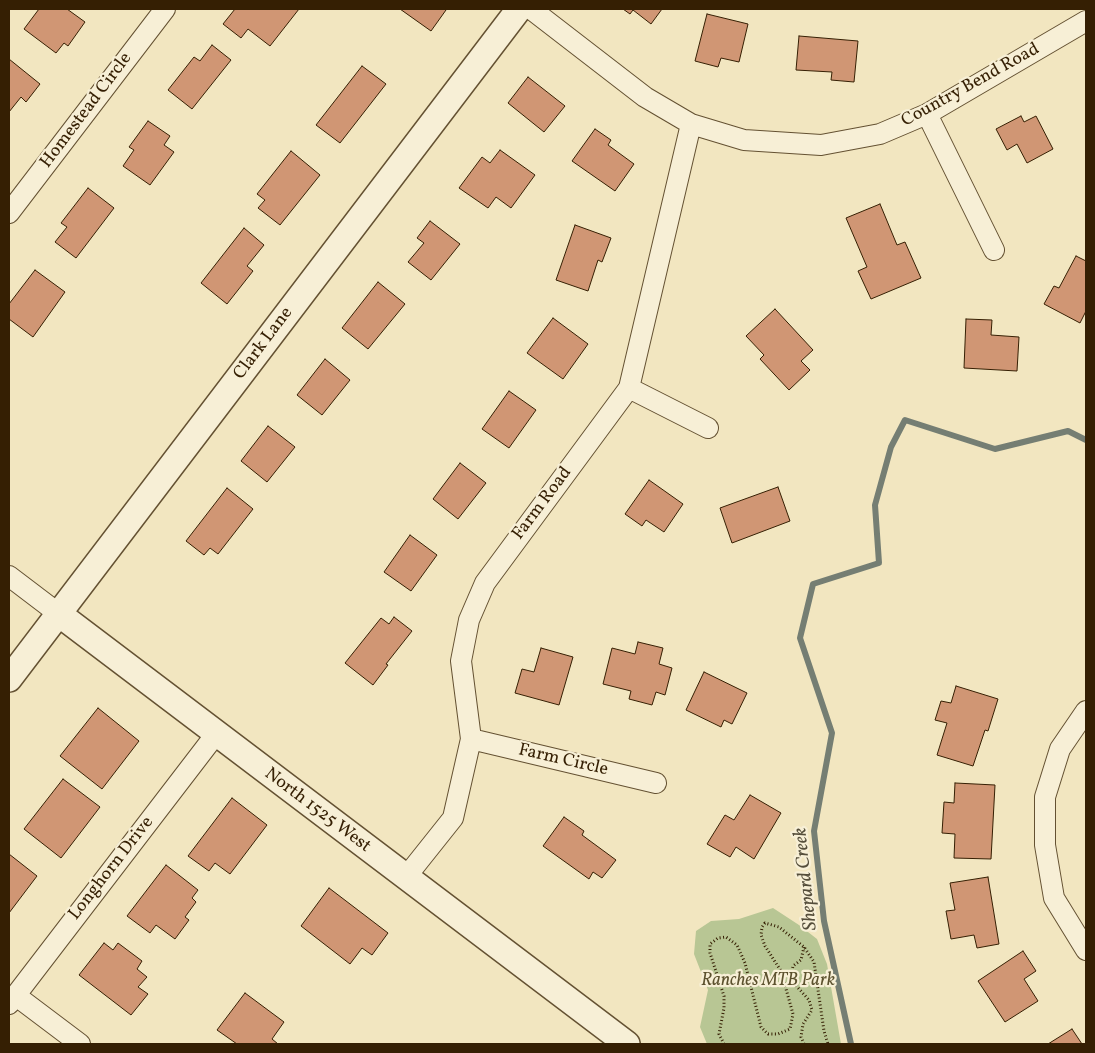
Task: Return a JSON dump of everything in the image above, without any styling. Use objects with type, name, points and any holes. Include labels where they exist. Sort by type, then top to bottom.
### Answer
[{"type":"street","name":"Homestead Circle","points":[[9,213],[165,9]]},
{"type":"street","name":"Clark Lane","points":[[9,679],[519,9]]},
{"type":"street","name":"Country Bend Road","points":[[531,9],[645,97],[691,124],[744,140],[821,145],[880,134],[927,114],[1086,21]]},
{"type":"street","points":[[927,114],[994,250]]},
{"type":"street","name":"Farm Road","points":[[406,877],[452,818],[471,739],[461,662],[469,620],[485,583],[629,388],[691,124]]},
{"type":"street","points":[[629,388],[708,428]]},
{"type":"street","name":"North 1525 West","points":[[9,576],[627,1044]]},
{"type":"street","points":[[1086,711],[1060,749],[1045,796],[1045,845],[1054,898],[1086,950]]},
{"type":"street","name":"Longhorn Drive","points":[[12,999],[216,734]]},
{"type":"street","name":"Farm Circle","points":[[471,739],[656,783]]},
{"type":"street","points":[[12,999],[80,1044]]},
{"type":"path","points":[[724,1044],[719,1034],[724,1008],[724,996],[710,953],[710,944],[718,938],[726,937],[737,945],[745,963],[760,1027],[768,1034],[778,1034],[790,1030],[794,1014],[781,971],[765,946],[761,935],[762,927],[765,923],[779,927],[804,947],[814,962],[824,1031],[828,1044]]},
{"type":"path","points":[[804,947],[801,960],[793,966],[790,979],[809,1000],[812,1010],[803,1024],[801,1037],[804,1044]]},
{"type":"green space","name":"Ranches MTB Park","points":[[773,908],[817,939],[827,964],[841,1044],[707,1044],[700,1027],[708,990],[694,954],[696,931],[711,921],[739,919]]},
{"type":"building","points":[[39,9],[67,9],[85,22],[68,46],[64,43],[56,53],[24,29]]},
{"type":"building","points":[[235,9],[299,9],[270,46],[248,29],[241,38],[223,24]]},
{"type":"building","points":[[400,9],[444,9],[446,10],[431,31]]},
{"type":"building","points":[[623,9],[662,9],[651,24],[633,10],[630,14]]},
{"type":"building","points":[[707,14],[748,24],[739,62],[721,58],[718,67],[695,61]]},
{"type":"building","points":[[799,36],[858,41],[854,82],[831,80],[832,72],[796,70]]},
{"type":"building","points":[[212,45],[231,60],[192,109],[168,90],[194,57],[200,61]]},
{"type":"building","points":[[9,59],[40,84],[26,102],[21,97],[9,112]]},
{"type":"building","points":[[362,66],[386,84],[340,143],[316,125]]},
{"type":"building","points":[[528,77],[565,106],[544,132],[508,103]]},
{"type":"building","points":[[1021,116],[1024,122],[1036,116],[1053,149],[1027,163],[1017,144],[1007,150],[996,129]]},
{"type":"building","points":[[148,121],[170,136],[164,145],[174,152],[150,185],[123,166],[134,150],[129,147]]},
{"type":"building","points":[[595,129],[611,140],[608,145],[634,164],[615,191],[572,161]]},
{"type":"building","points":[[500,150],[535,175],[511,208],[496,197],[488,208],[459,188],[482,157],[490,163]]},
{"type":"building","points":[[291,151],[320,175],[280,225],[258,208],[265,200],[257,194]]},
{"type":"building","points":[[88,188],[114,208],[76,258],[55,242],[67,227],[61,223]]},
{"type":"building","points":[[880,204],[897,245],[905,242],[921,278],[871,299],[858,271],[867,267],[846,218]]},
{"type":"building","points":[[430,221],[460,244],[431,280],[408,262],[424,243],[417,238]]},
{"type":"building","points":[[575,225],[611,238],[602,262],[598,260],[588,291],[556,280]]},
{"type":"building","points":[[244,228],[264,245],[247,266],[253,271],[227,304],[201,283]]},
{"type":"building","points":[[1076,256],[1086,261],[1086,311],[1080,323],[1044,304],[1054,286],[1059,288]]},
{"type":"building","points":[[35,270],[65,292],[33,337],[9,319],[9,304]]},
{"type":"building","points":[[378,282],[405,304],[368,349],[342,328]]},
{"type":"building","points":[[775,309],[813,350],[801,361],[810,370],[789,390],[760,359],[764,355],[746,336]]},
{"type":"building","points":[[553,318],[588,344],[563,379],[527,353]]},
{"type":"building","points":[[966,319],[992,320],[991,335],[1019,337],[1017,371],[964,368]]},
{"type":"building","points":[[325,359],[350,380],[322,415],[297,395]]},
{"type":"building","points":[[509,391],[536,410],[509,448],[482,429]]},
{"type":"building","points":[[268,426],[295,447],[267,482],[241,461]]},
{"type":"building","points":[[460,463],[486,483],[458,519],[433,499]]},
{"type":"building","points":[[649,480],[683,504],[664,532],[646,520],[642,526],[625,514]]},
{"type":"building","points":[[778,487],[790,521],[732,543],[720,508]]},
{"type":"building","points":[[227,488],[253,509],[218,554],[210,548],[204,555],[186,541]]},
{"type":"building","points":[[410,535],[437,555],[411,591],[384,572]]},
{"type":"building","points":[[394,617],[412,631],[386,664],[388,665],[373,685],[345,663],[381,618],[389,624]]},
{"type":"building","points":[[638,642],[663,648],[659,664],[672,668],[665,695],[656,692],[652,705],[629,699],[631,691],[603,684],[612,648],[635,654]]},
{"type":"building","points":[[541,648],[573,657],[559,705],[515,693],[522,669],[534,672]]},
{"type":"building","points":[[704,672],[747,693],[732,724],[724,720],[721,727],[686,710]]},
{"type":"building","points":[[956,686],[998,699],[988,731],[985,730],[973,766],[937,755],[947,723],[935,720],[941,701],[951,703]]},
{"type":"building","points":[[98,708],[139,741],[102,789],[60,756]]},
{"type":"building","points":[[63,779],[100,807],[61,858],[24,829]]},
{"type":"building","points":[[955,783],[995,785],[991,859],[954,858],[955,834],[942,833],[944,802],[954,803]]},
{"type":"building","points":[[750,795],[781,813],[754,859],[736,847],[730,857],[707,844],[725,815],[734,820]]},
{"type":"building","points":[[232,798],[267,825],[230,874],[215,863],[209,871],[188,856]]},
{"type":"building","points":[[564,817],[584,831],[582,835],[616,860],[602,878],[593,872],[589,879],[543,846]]},
{"type":"building","points":[[9,854],[37,876],[9,913]]},
{"type":"building","points":[[166,865],[198,890],[192,898],[196,902],[185,917],[189,920],[175,939],[156,925],[150,933],[127,916]]},
{"type":"building","points":[[988,877],[999,944],[977,948],[974,935],[951,939],[946,911],[955,910],[950,883]]},
{"type":"building","points":[[329,888],[388,933],[372,955],[362,948],[350,964],[301,926]]},
{"type":"building","points":[[104,943],[113,950],[118,943],[142,961],[137,969],[147,977],[138,987],[148,994],[131,1015],[79,975]]},
{"type":"building","points":[[1023,951],[1036,971],[1024,979],[1038,1001],[1005,1022],[978,981]]},
{"type":"building","points":[[245,993],[284,1022],[272,1039],[278,1044],[237,1044],[217,1030]]},
{"type":"building","points":[[1072,1029],[1082,1044],[1048,1044]]},
{"type":"waterway","name":"Shepard Creek","points":[[851,1044],[824,921],[814,831],[832,733],[800,638],[813,584],[879,563],[875,505],[891,447],[905,420],[995,449],[1068,431],[1086,440]]}]
